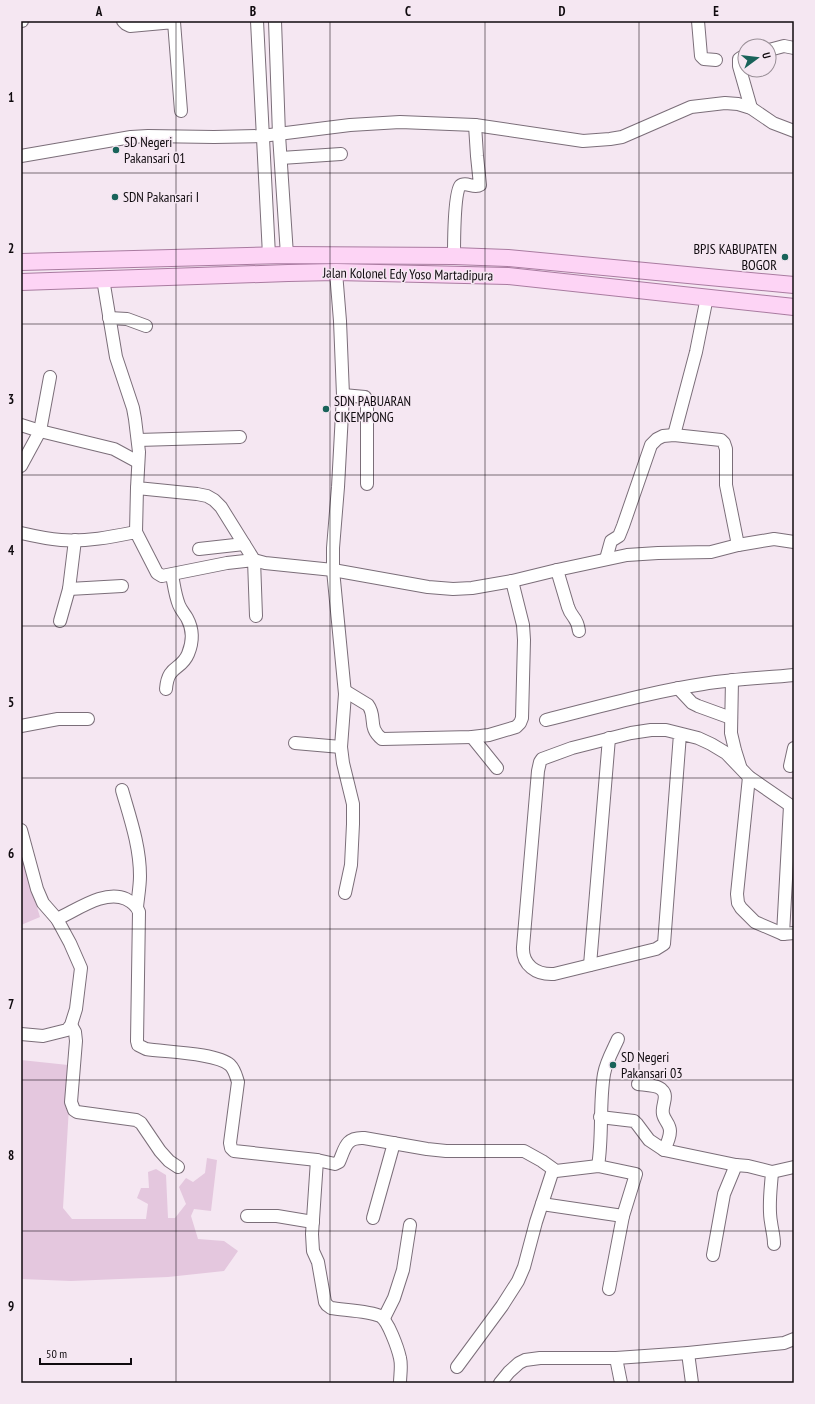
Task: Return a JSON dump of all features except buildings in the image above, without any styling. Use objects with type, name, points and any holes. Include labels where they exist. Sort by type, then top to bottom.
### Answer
[{"type":"main road","name":"Jalan Kolonel Edy Yoso Martadipura","points":[[21,262],[287,255],[454,256],[508,258],[794,285]]},
{"type":"main road","points":[[287,255],[288,273]]},
{"type":"main road","points":[[269,256],[270,273]]},
{"type":"main road","name":"Jalan Kolonel Edy Yoso Martadipura","points":[[21,282],[336,272],[508,276],[794,307]]},
{"type":"street","points":[[123,21],[130,26],[174,22],[181,110]]},
{"type":"street","points":[[257,21],[269,256]]},
{"type":"street","points":[[275,21],[287,255]]},
{"type":"street","points":[[698,21],[701,56],[704,59],[716,60]]},
{"type":"street","points":[[777,48],[784,46],[794,48]]},
{"type":"street","points":[[742,78],[751,108]]},
{"type":"street","points":[[21,156],[136,136],[262,136],[280,135],[350,124],[400,122],[475,125],[584,141],[622,137],[691,107],[726,103],[738,104],[751,108],[774,123],[794,131]]},
{"type":"street","points":[[454,256],[455,201],[458,188],[462,185],[476,187],[480,185],[475,125]]},
{"type":"street","points":[[281,158],[341,154]]},
{"type":"street","points":[[336,272],[340,321],[343,395],[333,548],[333,570],[345,691],[345,711],[341,747],[353,811],[351,865],[345,893]]},
{"type":"street","points":[[103,279],[116,357],[133,408],[138,440],[136,532],[157,573],[162,576],[227,563],[254,560],[265,563],[333,570],[428,587],[453,589],[472,588],[627,555],[711,552],[738,545],[774,539],[794,542]]},
{"type":"street","points":[[674,435],[696,352],[707,298]]},
{"type":"street","points":[[109,318],[127,319],[146,326]]},
{"type":"street","points":[[21,466],[40,431],[50,377]]},
{"type":"street","points":[[343,395],[362,396],[365,397],[367,401],[367,484]]},
{"type":"street","points":[[21,425],[40,431],[102,445],[114,449],[138,462]]},
{"type":"street","points":[[606,559],[612,541],[619,536],[623,526],[651,444],[663,436],[674,435],[721,440],[724,443],[726,449],[727,491],[738,545]]},
{"type":"street","points":[[138,440],[240,437]]},
{"type":"street","points":[[137,488],[208,496],[221,506],[254,560],[256,616]]},
{"type":"street","points":[[21,533],[61,540],[95,540],[136,532]]},
{"type":"street","points":[[60,621],[69,589],[75,540]]},
{"type":"street","points":[[199,550],[244,544]]},
{"type":"street","points":[[557,570],[568,607],[578,622],[579,631]]},
{"type":"street","points":[[166,689],[167,680],[172,670],[184,661],[192,641],[189,623],[179,604],[172,575]]},
{"type":"street","points":[[345,691],[368,705],[375,732],[382,739],[472,737],[516,727],[522,718],[524,640],[523,625],[512,580]]},
{"type":"street","points":[[69,589],[122,586]]},
{"type":"street","points":[[546,720],[627,699],[678,688],[732,680],[794,675]]},
{"type":"street","points":[[680,734],[664,944],[656,949],[554,974],[542,974],[532,969],[524,958],[523,947],[540,762],[542,759],[556,753],[609,738],[651,730],[666,730],[698,738],[711,744],[726,753],[745,773],[792,807],[788,934],[755,922],[745,913],[738,903],[737,894],[745,773],[735,750],[731,733],[732,680]]},
{"type":"street","points":[[678,688],[692,703],[731,718]]},
{"type":"street","points":[[21,726],[58,719],[88,720]]},
{"type":"street","points":[[472,737],[497,768]]},
{"type":"street","points":[[590,965],[609,738]]},
{"type":"street","points":[[294,743],[341,747]]},
{"type":"street","points":[[790,766],[794,748]]},
{"type":"street","points":[[122,790],[138,855],[140,877],[137,907],[139,912],[136,1034],[138,1045],[146,1049],[212,1057],[230,1065],[238,1082],[230,1143],[231,1148],[234,1150],[338,1164],[346,1146],[351,1140],[355,1138],[364,1138],[446,1151],[524,1151],[556,1171],[598,1166],[636,1174],[624,1216],[609,1289]]},
{"type":"street","points":[[21,830],[34,879],[43,902],[56,917],[70,942],[81,968],[76,1009],[71,1025],[67,1030],[43,1036],[21,1034]]},
{"type":"street","points":[[56,917],[110,896],[123,898],[137,907]]},
{"type":"street","points":[[71,1025],[75,1032],[76,1041],[71,1102],[74,1110],[77,1112],[136,1120],[141,1123],[169,1161],[178,1167]]},
{"type":"street","points":[[598,1166],[604,1073],[618,1039]]},
{"type":"street","points":[[638,1084],[660,1088],[665,1092],[662,1109],[663,1116],[669,1126],[670,1132],[664,1150]]},
{"type":"street","points":[[600,1117],[634,1121],[649,1140],[664,1150],[772,1172],[794,1167]]},
{"type":"street","points":[[373,1218],[394,1143]]},
{"type":"street","points":[[317,1160],[312,1234],[313,1251],[318,1262],[327,1305],[331,1308],[380,1315],[384,1318],[395,1342],[400,1359],[400,1383]]},
{"type":"street","points":[[713,1255],[724,1194],[736,1165]]},
{"type":"street","points":[[457,1367],[502,1306],[518,1281],[524,1267],[553,1170]]},
{"type":"street","points":[[772,1172],[770,1191],[771,1221],[774,1231],[774,1244]]},
{"type":"street","points":[[542,1204],[624,1216]]},
{"type":"street","points":[[247,1216],[277,1216],[313,1222]]},
{"type":"street","points":[[384,1318],[394,1298],[403,1270],[410,1225]]},
{"type":"street","points":[[500,1383],[514,1368],[525,1360],[540,1358],[616,1358],[688,1353],[784,1343],[794,1340]]},
{"type":"street","points":[[688,1353],[692,1383]]},
{"type":"street","points":[[616,1358],[622,1383]]},
{"type":"shaded area","points":[[21,854],[40,917],[21,925]]},
{"type":"shaded area","points":[[21,1060],[68,1065],[71,1073],[63,1208],[72,1219],[146,1219],[148,1204],[137,1198],[141,1188],[149,1188],[148,1172],[156,1169],[166,1175],[168,1218],[175,1218],[186,1204],[179,1187],[186,1178],[193,1182],[205,1173],[207,1158],[217,1160],[211,1211],[194,1209],[191,1216],[198,1239],[224,1241],[238,1251],[224,1271],[168,1277],[71,1281],[21,1279]]},
{"type":"place","name":"SD Negeri Pakansari 01","points":[[116,150]]},
{"type":"place","name":"SDN Pakansari I","points":[[115,197]]},
{"type":"place","name":"BPJS KABUPATEN BOGOR","points":[[785,257]]},
{"type":"place","name":"SDN PABUARAN CIKEMPONG","points":[[326,409]]},
{"type":"place","name":"SD Negeri Pakansari 03","points":[[613,1065]]}]
